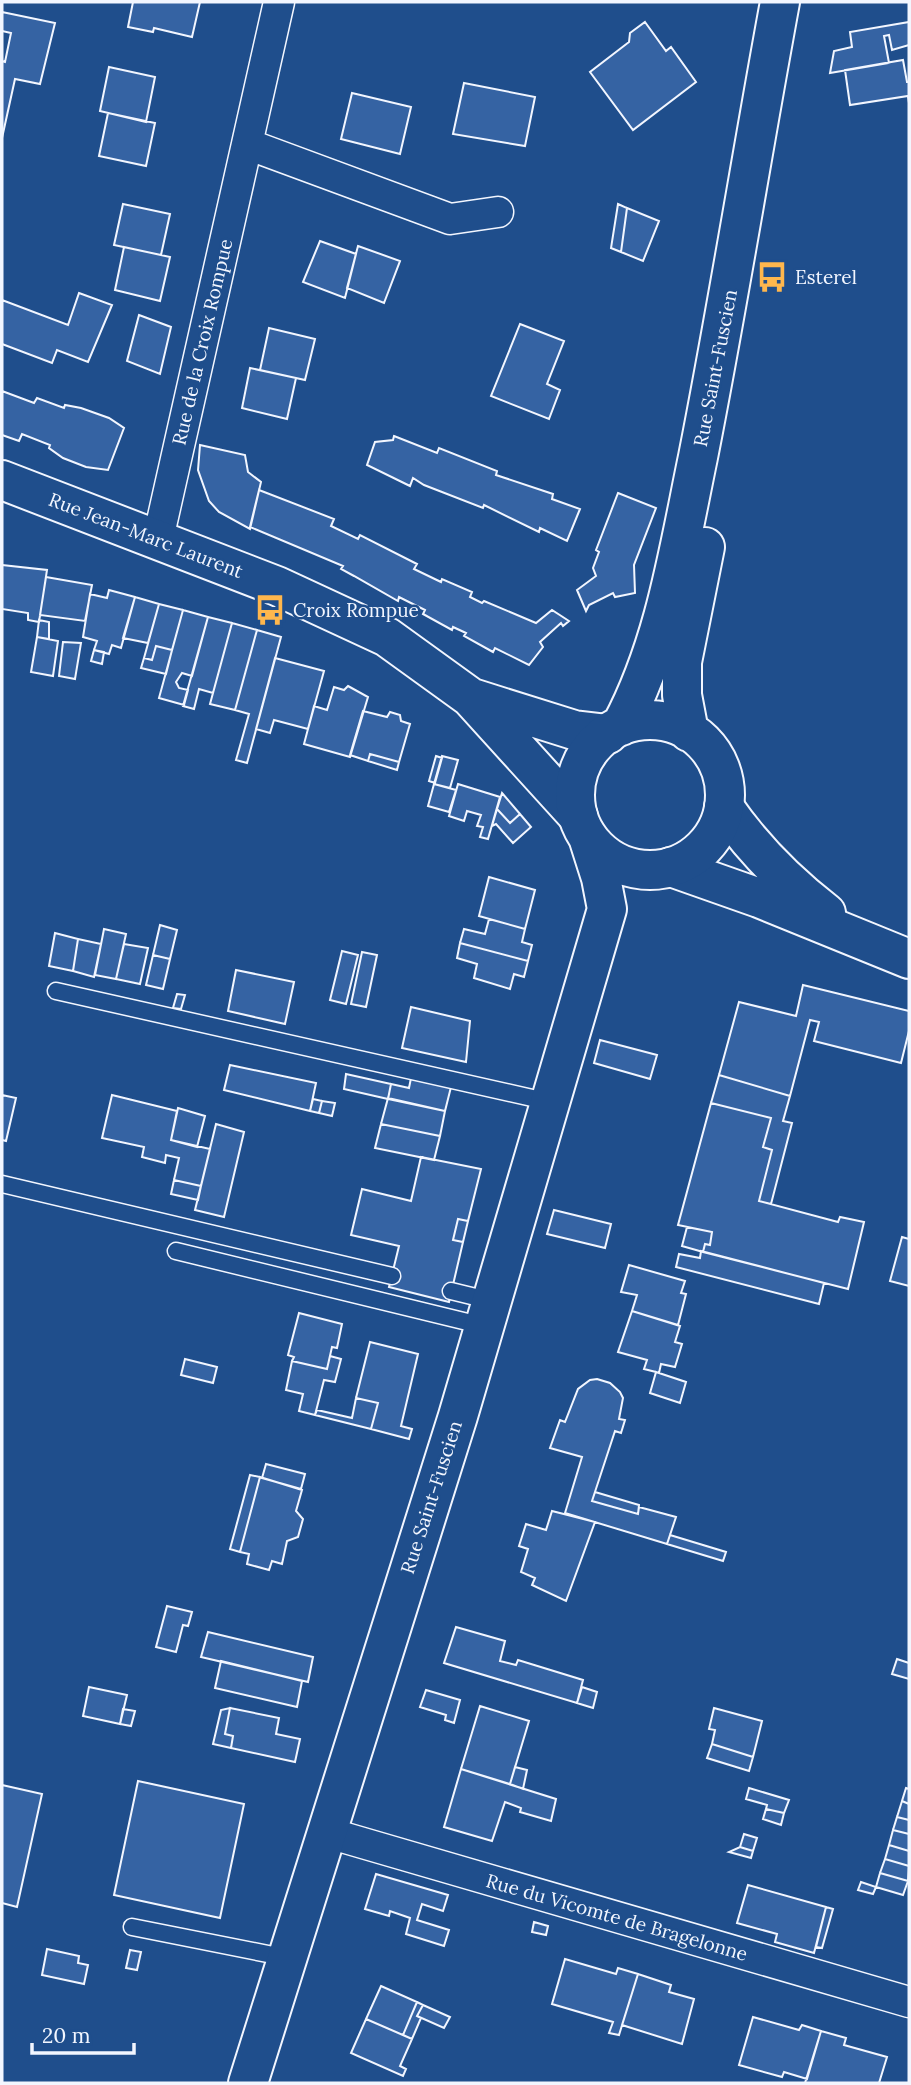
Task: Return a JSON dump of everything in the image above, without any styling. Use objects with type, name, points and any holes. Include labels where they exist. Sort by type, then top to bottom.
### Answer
[{"type":"main road","name":"Rue Saint-Fuscien","points":[[614,730],[640,690],[652,654],[682,530],[717,362],[780,2]]},
{"type":"main road","name":"Rue Saint-Fuscien","points":[[689,732],[682,695],[682,662],[807,2]]},
{"type":"main road","name":"Rue Jean-Marc Laurent","points":[[2,480],[289,591],[387,637],[470,697],[583,827]]},
{"type":"main road","name":"Rue Jean-Marc Laurent","points":[[470,697],[574,730],[614,730]]},
{"type":"main road","points":[[607,909],[662,869],[700,851],[712,839],[724,807],[725,790],[718,765],[703,742],[689,732],[655,721],[614,730],[595,744],[579,770],[575,786],[583,827],[597,849],[624,866],[662,869],[852,934],[909,959]]},
{"type":"main road","points":[[724,807],[746,839],[796,890],[852,934]]},
{"type":"main road","name":"Rue Saint-Fuscien","points":[[248,2083],[488,1313],[607,909],[601,878],[583,827]]},
{"type":"street","name":"Rue de la Croix Rompue","points":[[158,539],[279,2]]},
{"type":"street","points":[[247,144],[450,219],[498,212]]},
{"type":"street","name":"Rue du Vicomte de Bragelonne","points":[[325,1832],[909,2002]]},
{"type":"lane","points":[[57,990],[550,1102]]},
{"type":"lane","points":[[2,1184],[392,1276]]},
{"type":"lane","points":[[176,1251],[488,1313]]},
{"type":"lane","points":[[451,1291],[488,1313]]},
{"type":"lane","points":[[132,1927],[288,1958]]},
{"type":"building","points":[[133,2],[200,2],[192,37],[154,28],[153,32],[128,27]]},
{"type":"building","points":[[2,12],[55,23],[40,84],[15,79],[2,138],[2,61],[5,62],[11,33],[2,31]]},
{"type":"building","points":[[645,22],[666,51],[671,47],[696,82],[633,130],[590,72],[629,42],[630,33]]},
{"type":"building","points":[[909,22],[909,45],[892,50],[889,35],[884,36],[889,63],[830,73],[834,51],[852,47],[850,32]]},
{"type":"building","points":[[903,60],[909,82],[909,103],[908,96],[850,105],[845,70]]},
{"type":"building","points":[[109,67],[155,77],[146,122],[100,111]]},
{"type":"building","points":[[464,83],[535,97],[525,146],[453,134]]},
{"type":"building","points":[[352,93],[411,107],[400,154],[341,139]]},
{"type":"building","points":[[108,113],[155,123],[146,166],[99,156]]},
{"type":"building","points":[[123,204],[170,214],[161,255],[114,245]]},
{"type":"building","points":[[618,204],[627,208],[621,252],[611,248]]},
{"type":"building","points":[[627,208],[659,221],[643,261],[621,252]]},
{"type":"building","points":[[320,241],[356,254],[345,298],[303,282]]},
{"type":"building","points":[[358,246],[400,261],[384,303],[347,288]]},
{"type":"building","points":[[124,247],[170,257],[160,301],[115,290]]},
{"type":"building","points":[[79,293],[112,305],[88,362],[57,350],[52,363],[2,344],[2,300],[68,325]]},
{"type":"building","points":[[139,315],[171,327],[160,374],[127,361]]},
{"type":"building","points":[[520,324],[564,341],[547,384],[560,390],[549,419],[491,396]]},
{"type":"building","points":[[269,328],[315,339],[305,380],[260,370]]},
{"type":"building","points":[[250,368],[296,378],[287,419],[242,408]]},
{"type":"building","points":[[2,391],[34,403],[37,398],[64,408],[65,405],[81,408],[109,418],[124,428],[108,470],[86,467],[63,458],[49,448],[50,445],[22,434],[19,441],[2,435]]},
{"type":"building","points":[[394,436],[437,453],[439,448],[497,471],[496,475],[553,494],[552,499],[580,509],[567,541],[540,528],[539,532],[484,505],[483,508],[424,485],[413,478],[410,486],[367,465],[375,442],[393,440]]},
{"type":"building","points":[[200,445],[245,455],[248,472],[261,482],[250,529],[219,512],[209,501],[198,470]]},
{"type":"building","points":[[259,490],[334,519],[331,526],[358,539],[360,535],[417,564],[414,569],[441,582],[442,579],[472,592],[470,597],[482,603],[484,601],[536,623],[552,610],[569,621],[563,626],[561,623],[540,642],[543,647],[529,665],[495,648],[493,652],[464,636],[466,633],[453,627],[452,630],[423,614],[425,610],[399,597],[398,601],[341,569],[343,566],[250,527]]},
{"type":"building","points":[[618,493],[656,508],[634,565],[635,593],[615,597],[613,593],[589,605],[586,611],[577,590],[596,576],[593,568],[599,552],[596,550]]},
{"type":"building","points":[[2,565],[47,570],[39,622],[28,620],[28,613],[2,609]]},
{"type":"building","points":[[46,577],[92,585],[85,621],[40,615]]},
{"type":"building","points":[[109,590],[135,597],[121,648],[112,645],[109,654],[94,650],[97,641],[83,637],[90,594],[107,598]]},
{"type":"building","points":[[135,597],[159,604],[148,643],[123,638]]},
{"type":"building","points":[[159,604],[183,610],[172,650],[156,646],[152,660],[144,658]]},
{"type":"building","points":[[183,610],[208,617],[192,676],[182,673],[176,682],[179,688],[188,690],[184,705],[159,698]]},
{"type":"building","points":[[208,617],[232,623],[213,693],[199,689],[194,709],[183,706]]},
{"type":"building","points":[[39,620],[49,622],[49,639],[37,637]]},
{"type":"building","points":[[232,623],[257,630],[235,710],[210,704]]},
{"type":"building","points":[[257,630],[281,637],[247,763],[236,760],[249,714],[235,710]]},
{"type":"building","points":[[37,637],[58,641],[53,676],[31,672]]},
{"type":"building","points":[[63,642],[81,643],[75,679],[59,676]]},
{"type":"building","points":[[156,646],[172,650],[166,674],[141,668],[144,658],[152,660]]},
{"type":"building","points":[[94,650],[104,652],[102,664],[91,661]]},
{"type":"building","points":[[275,658],[324,671],[308,729],[274,720],[270,733],[256,729]]},
{"type":"building","points":[[348,686],[368,697],[350,757],[304,744],[314,706],[327,710],[334,687],[344,690]]},
{"type":"building","points":[[363,711],[387,717],[390,712],[400,715],[401,721],[410,724],[399,762],[370,754],[368,761],[350,755]]},
{"type":"building","points":[[370,754],[399,762],[397,770],[368,761]]},
{"type":"building","points":[[436,756],[442,758],[435,783],[429,781]]},
{"type":"building","points":[[442,756],[458,760],[450,788],[434,784]]},
{"type":"building","points":[[434,784],[456,790],[449,812],[428,806]]},
{"type":"building","points":[[458,784],[500,797],[488,839],[480,837],[483,827],[477,826],[481,815],[467,811],[464,821],[449,816]]},
{"type":"building","points":[[502,793],[520,814],[510,823],[497,809]]},
{"type":"building","points":[[497,809],[510,823],[520,814],[531,827],[513,843],[496,824],[492,826]]},
{"type":"building","points":[[489,877],[535,890],[525,929],[479,916]]},
{"type":"building","points":[[489,919],[525,929],[522,942],[532,945],[528,961],[460,943],[464,929],[485,934]]},
{"type":"building","points":[[160,925],[177,930],[170,959],[153,955]]},
{"type":"building","points":[[104,929],[126,934],[116,979],[95,975]]},
{"type":"building","points":[[55,933],[78,939],[73,971],[49,966]]},
{"type":"building","points":[[78,939],[101,944],[94,977],[73,971]]},
{"type":"building","points":[[460,943],[528,961],[524,977],[514,974],[510,989],[474,978],[477,964],[457,958]]},
{"type":"building","points":[[124,944],[148,948],[140,984],[116,979]]},
{"type":"building","points":[[342,951],[358,955],[346,1004],[330,1000]]},
{"type":"building","points":[[362,952],[377,955],[366,1007],[351,1004]]},
{"type":"building","points":[[153,955],[170,959],[163,989],[146,985]]},
{"type":"building","points":[[236,970],[294,982],[285,1024],[228,1011]]},
{"type":"building","points":[[803,985],[909,1011],[909,1031],[901,1063],[814,1041],[819,1022],[810,1020],[790,1096],[719,1075],[739,1002],[796,1016]]},
{"type":"building","points":[[177,994],[185,995],[181,1009],[173,1008]]},
{"type":"building","points":[[411,1007],[470,1021],[466,1062],[402,1048]]},
{"type":"building","points":[[600,1040],[657,1055],[650,1079],[594,1063]]},
{"type":"building","points":[[230,1065],[316,1083],[310,1111],[224,1090]]},
{"type":"building","points":[[346,1074],[391,1084],[388,1099],[344,1089]]},
{"type":"building","points":[[719,1075],[790,1096],[783,1121],[792,1123],[771,1204],[759,1201],[772,1150],[763,1147],[771,1118],[711,1103]]},
{"type":"building","points":[[411,1078],[451,1087],[445,1111],[388,1099],[391,1084],[409,1088]]},
{"type":"building","points":[[2,1095],[16,1098],[6,1141],[2,1140]]},
{"type":"building","points":[[112,1095],[177,1111],[171,1140],[210,1149],[201,1186],[174,1180],[179,1158],[166,1155],[165,1163],[142,1157],[144,1147],[102,1138]]},
{"type":"building","points":[[388,1098],[445,1111],[440,1136],[381,1124]]},
{"type":"building","points":[[313,1099],[322,1101],[319,1113],[310,1111]]},
{"type":"building","points":[[322,1101],[335,1103],[332,1116],[319,1113]]},
{"type":"building","points":[[711,1103],[771,1118],[763,1147],[772,1150],[759,1201],[838,1222],[840,1217],[864,1222],[848,1289],[703,1252],[705,1244],[710,1245],[712,1232],[678,1225]]},
{"type":"building","points":[[178,1108],[205,1116],[197,1147],[171,1140]]},
{"type":"building","points":[[216,1124],[244,1132],[224,1217],[195,1210]]},
{"type":"building","points":[[381,1124],[440,1136],[434,1160],[375,1148]]},
{"type":"building","points":[[421,1157],[481,1169],[468,1221],[458,1219],[453,1240],[463,1242],[449,1302],[389,1287],[399,1246],[351,1235],[362,1189],[411,1201]]},
{"type":"building","points":[[174,1180],[201,1186],[198,1200],[171,1194]]},
{"type":"building","points":[[554,1210],[611,1224],[605,1248],[547,1234]]},
{"type":"building","points":[[458,1219],[468,1221],[463,1242],[453,1240]]},
{"type":"building","points":[[687,1227],[712,1232],[710,1245],[705,1244],[703,1252],[682,1246]]},
{"type":"building","points":[[902,1237],[909,1239],[909,1286],[890,1281]]},
{"type":"building","points":[[701,1251],[824,1283],[819,1304],[676,1267],[679,1254],[700,1258]]},
{"type":"building","points":[[629,1265],[685,1281],[681,1293],[686,1294],[678,1325],[632,1311],[637,1295],[621,1292]]},
{"type":"building","points":[[632,1311],[680,1326],[675,1342],[682,1344],[675,1367],[661,1364],[659,1373],[644,1369],[647,1360],[618,1352]]},
{"type":"building","points":[[299,1313],[342,1324],[337,1348],[332,1347],[327,1369],[292,1361],[294,1357],[288,1355]]},
{"type":"building","points":[[370,1342],[418,1354],[401,1426],[412,1429],[409,1439],[371,1429],[378,1403],[356,1398]]},
{"type":"building","points":[[330,1356],[341,1359],[335,1382],[324,1380],[315,1415],[299,1411],[303,1394],[286,1390],[292,1361],[327,1369]]},
{"type":"building","points":[[185,1359],[217,1367],[213,1383],[181,1375]]},
{"type":"building","points":[[656,1372],[686,1382],[680,1403],[650,1393]]},
{"type":"building","points":[[590,1380],[610,1383],[620,1392],[623,1398],[619,1419],[625,1420],[621,1433],[615,1431],[592,1501],[638,1514],[639,1507],[676,1517],[667,1544],[565,1513],[582,1457],[550,1448],[560,1420],[565,1422],[578,1389]]},
{"type":"building","points":[[356,1398],[378,1403],[371,1429],[315,1415],[317,1410],[352,1418]]},
{"type":"building","points":[[266,1464],[305,1474],[301,1489],[262,1478]]},
{"type":"building","points":[[250,1475],[260,1477],[240,1552],[230,1549]]},
{"type":"building","points":[[260,1477],[302,1490],[296,1511],[303,1519],[298,1537],[287,1541],[282,1564],[272,1561],[269,1570],[247,1564],[249,1554],[240,1552]]},
{"type":"building","points":[[595,1492],[639,1505],[638,1514],[592,1501]]},
{"type":"building","points":[[552,1511],[595,1522],[566,1601],[532,1585],[535,1578],[521,1572],[528,1549],[519,1546],[526,1524],[546,1530]]},
{"type":"building","points":[[670,1535],[726,1552],[723,1561],[667,1544]]},
{"type":"building","points":[[167,1606],[192,1612],[188,1626],[183,1625],[176,1652],[156,1647]]},
{"type":"building","points":[[456,1627],[505,1641],[500,1661],[516,1665],[518,1660],[583,1680],[577,1703],[444,1663]]},
{"type":"building","points":[[208,1632],[313,1657],[308,1682],[201,1657]]},
{"type":"building","points":[[897,1659],[909,1663],[909,1679],[892,1674]]},
{"type":"building","points":[[221,1661],[302,1681],[297,1707],[215,1688]]},
{"type":"building","points":[[89,1687],[127,1695],[120,1724],[83,1716]]},
{"type":"building","points":[[582,1687],[597,1692],[593,1708],[577,1703]]},
{"type":"building","points":[[426,1690],[460,1700],[454,1723],[445,1720],[446,1715],[420,1707]]},
{"type":"building","points":[[480,1706],[529,1721],[510,1784],[461,1769]]},
{"type":"building","points":[[230,1708],[279,1718],[276,1734],[300,1739],[295,1762],[231,1748],[233,1736],[225,1734]]},
{"type":"building","points":[[230,1708],[225,1734],[233,1736],[231,1748],[213,1744],[221,1710]]},
{"type":"building","points":[[714,1708],[762,1721],[753,1757],[712,1744],[715,1730],[709,1729]]},
{"type":"building","points":[[123,1709],[135,1711],[131,1726],[120,1724]]},
{"type":"building","points":[[712,1744],[753,1757],[749,1771],[707,1758]]},
{"type":"building","points":[[515,1767],[527,1770],[523,1789],[510,1784]]},
{"type":"building","points":[[461,1769],[556,1799],[551,1821],[520,1812],[521,1808],[505,1802],[492,1841],[444,1827]]},
{"type":"building","points":[[138,1781],[244,1804],[220,1918],[114,1895]]},
{"type":"building","points":[[2,1785],[42,1794],[17,1907],[2,1903]]},
{"type":"building","points":[[749,1788],[789,1800],[784,1813],[766,1809],[767,1805],[746,1799]]},
{"type":"building","points":[[906,1788],[909,1789],[909,1804],[902,1801]]},
{"type":"building","points":[[902,1801],[909,1804],[909,1820],[897,1817]]},
{"type":"building","points":[[766,1809],[784,1813],[781,1825],[763,1819]]},
{"type":"building","points":[[897,1817],[909,1820],[909,1834],[893,1830]]},
{"type":"building","points":[[893,1830],[909,1834],[909,1851],[889,1845]]},
{"type":"building","points":[[744,1834],[757,1838],[753,1851],[740,1847]]},
{"type":"building","points":[[889,1845],[909,1851],[909,1866],[885,1859]]},
{"type":"building","points":[[740,1847],[753,1851],[751,1858],[729,1852]]},
{"type":"building","points":[[885,1859],[909,1866],[908,1881],[880,1873]]},
{"type":"building","points":[[880,1873],[908,1881],[903,1895],[876,1887]]},
{"type":"building","points":[[376,1874],[448,1895],[443,1911],[422,1904],[417,1920],[449,1930],[444,1946],[406,1934],[410,1918],[390,1911],[389,1916],[365,1909]]},
{"type":"building","points":[[861,1882],[876,1887],[873,1894],[858,1890]]},
{"type":"building","points":[[748,1885],[826,1907],[814,1953],[775,1942],[777,1934],[737,1923]]},
{"type":"building","points":[[826,1907],[833,1909],[822,1948],[816,1947]]},
{"type":"building","points":[[534,1922],[548,1926],[546,1935],[532,1932]]},
{"type":"building","points":[[47,1949],[79,1956],[78,1963],[88,1965],[84,1984],[42,1975]]},
{"type":"building","points":[[130,1950],[141,1952],[137,1970],[126,1968]]},
{"type":"building","points":[[565,1959],[616,1974],[618,1968],[638,1974],[619,2035],[609,2033],[613,2022],[552,2004]]},
{"type":"building","points":[[638,1974],[671,1985],[669,1992],[694,1999],[682,2044],[622,2025]]},
{"type":"building","points":[[381,1986],[417,2002],[403,2035],[366,2019]]},
{"type":"building","points":[[417,2002],[423,2005],[417,2016],[421,2018],[412,2039],[403,2035]]},
{"type":"building","points":[[423,2005],[450,2017],[444,2028],[417,2016]]},
{"type":"building","points":[[753,2017],[799,2030],[802,2025],[821,2031],[807,2079],[784,2072],[782,2077],[739,2065]]},
{"type":"building","points":[[366,2019],[412,2039],[400,2066],[406,2069],[403,2076],[351,2053]]},
{"type":"building","points":[[821,2031],[846,2038],[844,2045],[887,2057],[879,2083],[805,2083]]},
{"type":"place","name":"Esterel","points":[[772,277]]},
{"type":"place","name":"Croix Rompue","points":[[270,610]]}]
